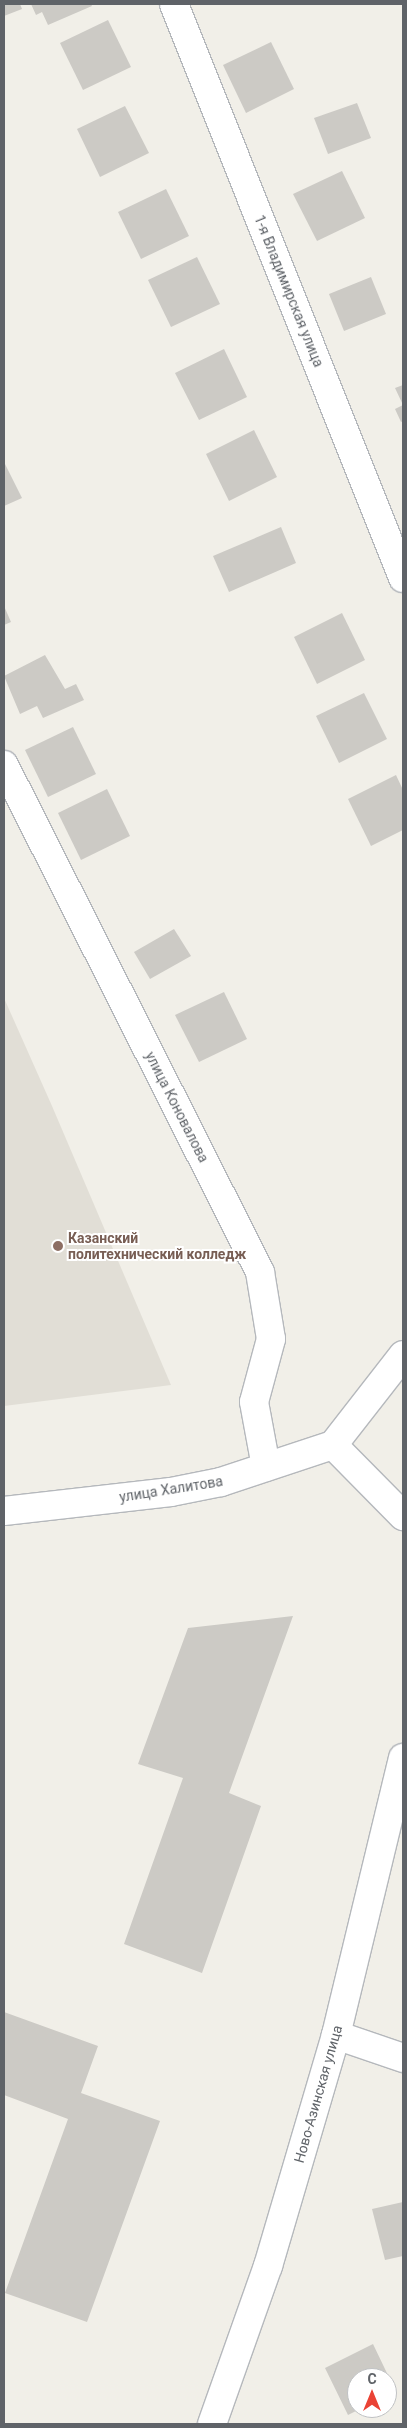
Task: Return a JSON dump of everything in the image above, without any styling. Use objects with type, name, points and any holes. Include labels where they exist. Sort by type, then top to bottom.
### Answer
[{"type":"street","name":"1-я Владимирская улица","points":[[174,4],[403,578]]},
{"type":"street","name":"улица Коновалова","points":[[4,765],[260,1272],[271,1339],[254,1402],[266,1468]]},
{"type":"street","points":[[403,1355],[333,1445],[403,1516]]},
{"type":"street","name":"улица Халитова","points":[[4,1511],[171,1492],[221,1482],[333,1445]]},
{"type":"street","name":"Ново-Азинская улица","points":[[212,2424],[268,2266],[336,2035],[403,1758]]},
{"type":"street","points":[[336,2035],[403,2058]]},
{"type":"shaded area","name":"Казанский политехнический колледж","points":[[4,998],[52,1106],[171,1385],[4,1406]]},
{"type":"building","points":[[4,4],[20,4],[22,9],[4,16]]},
{"type":"building","points":[[31,4],[91,4],[92,6],[48,25],[42,12],[36,15]]},
{"type":"building","points":[[108,20],[131,67],[83,90],[60,43]]},
{"type":"building","points":[[271,42],[294,89],[246,113],[223,65]]},
{"type":"building","points":[[357,103],[371,138],[328,154],[314,118]]},
{"type":"building","points":[[125,106],[149,153],[100,177],[77,129]]},
{"type":"building","points":[[342,171],[365,218],[317,241],[293,194]]},
{"type":"building","points":[[166,189],[189,236],[141,259],[118,212]]},
{"type":"building","points":[[197,257],[220,304],[171,327],[148,280]]},
{"type":"building","points":[[371,277],[386,314],[344,331],[329,294]]},
{"type":"building","points":[[224,349],[247,397],[199,420],[175,373]]},
{"type":"building","points":[[403,385],[403,405],[395,388]]},
{"type":"building","points":[[403,405],[403,421],[401,422],[395,409]]},
{"type":"building","points":[[254,430],[277,477],[229,501],[206,454]]},
{"type":"building","points":[[4,462],[22,498],[4,506]]},
{"type":"building","points":[[281,527],[296,563],[229,592],[213,556]]},
{"type":"building","points":[[4,606],[11,622],[4,625]]},
{"type":"building","points":[[342,613],[365,660],[317,684],[294,637]]},
{"type":"building","points":[[45,655],[65,689],[76,684],[84,700],[43,718],[37,706],[20,714],[4,676]]},
{"type":"building","points":[[364,693],[387,739],[339,763],[316,716]]},
{"type":"building","points":[[73,727],[96,774],[48,797],[25,750]]},
{"type":"building","points":[[396,775],[403,790],[403,830],[371,846],[348,799]]},
{"type":"building","points":[[107,789],[130,836],[81,860],[58,813]]},
{"type":"building","points":[[174,929],[191,956],[150,979],[134,952]]},
{"type":"building","points":[[224,992],[247,1039],[199,1062],[175,1015]]},
{"type":"building","points":[[293,1616],[229,1793],[261,1806],[202,1973],[124,1944],[183,1778],[138,1764],[188,1628]]},
{"type":"building","points":[[4,2012],[98,2046],[81,2093],[160,2121],[87,2322],[5,2293],[68,2119],[4,2095]]},
{"type":"building","points":[[403,2202],[403,2256],[385,2260],[372,2209]]},
{"type":"building","points":[[373,2344],[384,2368],[347,2368],[347,2413],[325,2368]]},
{"type":"place","name":"Казанский политехнический колледж","points":[[58,1246]]}]
